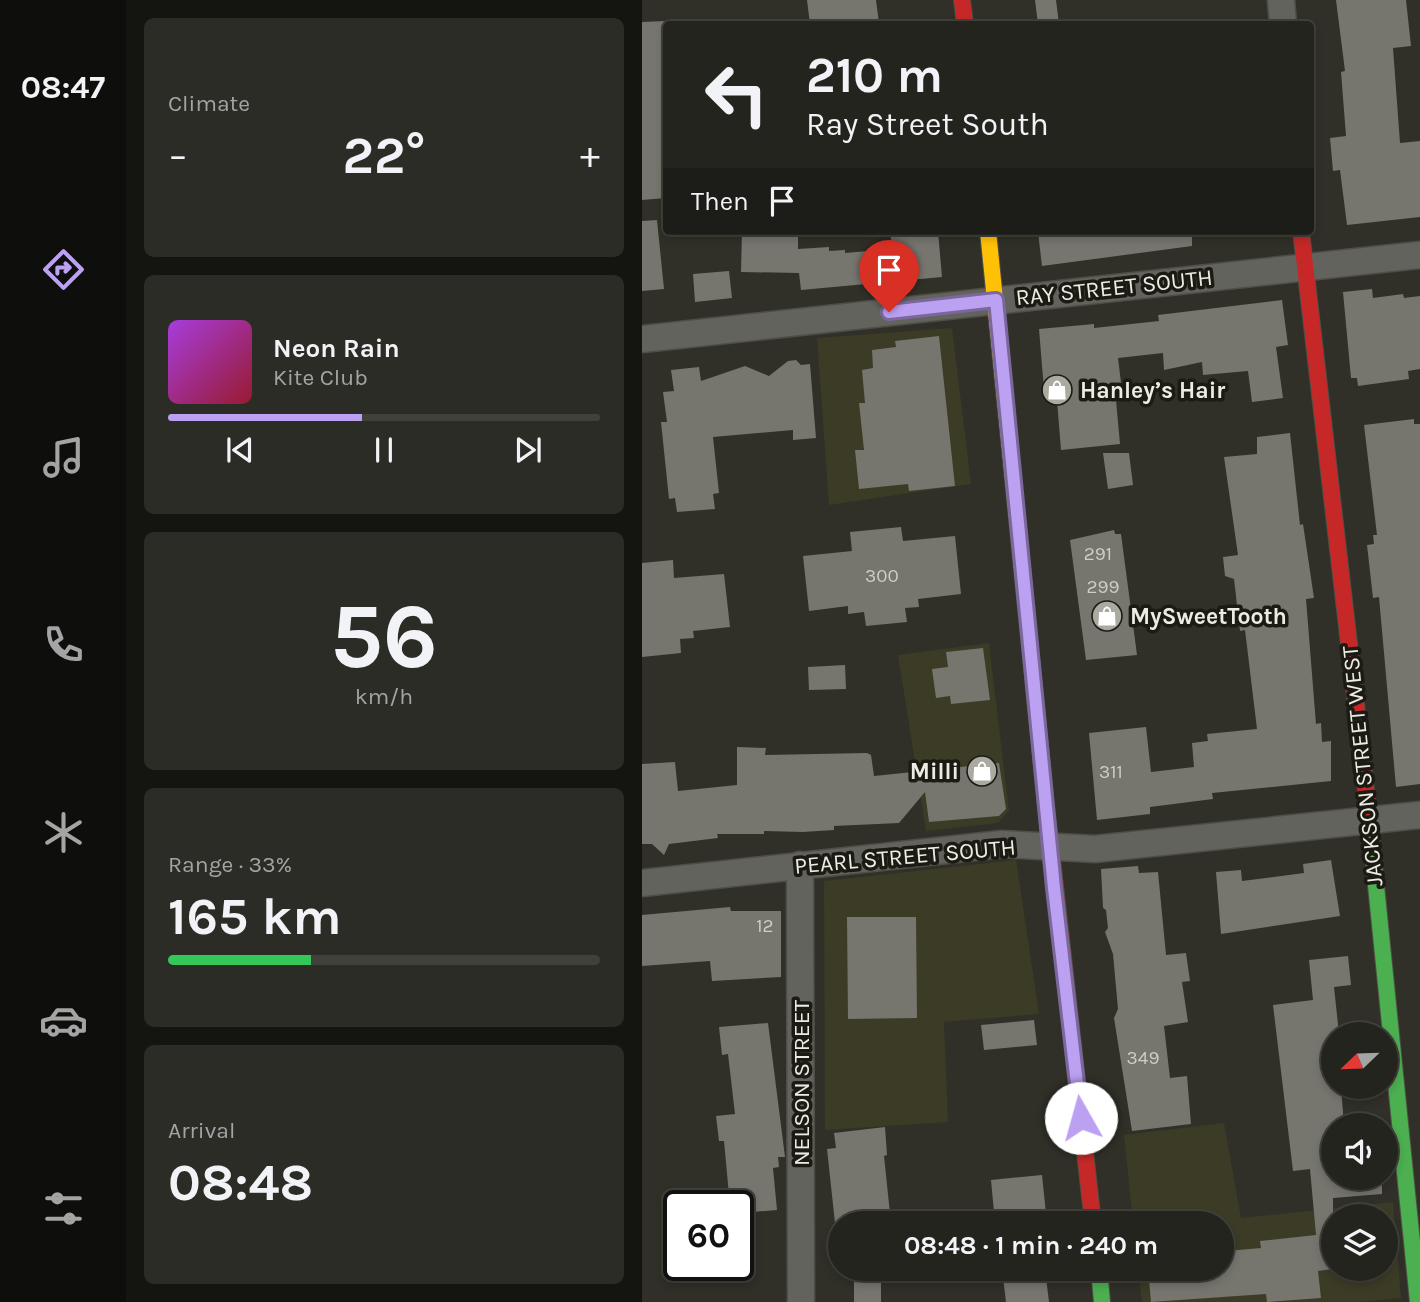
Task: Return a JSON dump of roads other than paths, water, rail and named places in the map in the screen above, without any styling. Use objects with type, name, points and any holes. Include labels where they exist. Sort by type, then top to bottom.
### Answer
[{"type":"street","points":[[962,0],[965,21]]},
{"type":"street","points":[[1281,0],[1283,21]]},
{"type":"street","points":[[988,235],[1092,1211]]},
{"type":"street","name":"JACKSON STREET WEST","points":[[1301,235],[1369,820],[1418,1302]]},
{"type":"street","name":"RAY STREET SOUTH","points":[[642,339],[1420,255]]},
{"type":"street","name":"PEARL STREET SOUTH","points":[[642,883],[1002,844],[1095,849],[1420,815]]},
{"type":"street","name":"NELSON STREET","points":[[800,865],[801,1302]]},
{"type":"street","points":[[1100,1281],[1102,1302]]},
{"type":"place","name":"Hanley’s Hair","points":[[1057,390]]},
{"type":"place","name":"MySweetTooth","points":[[1107,616]]},
{"type":"place","name":"Milli","points":[[982,771]]}]
